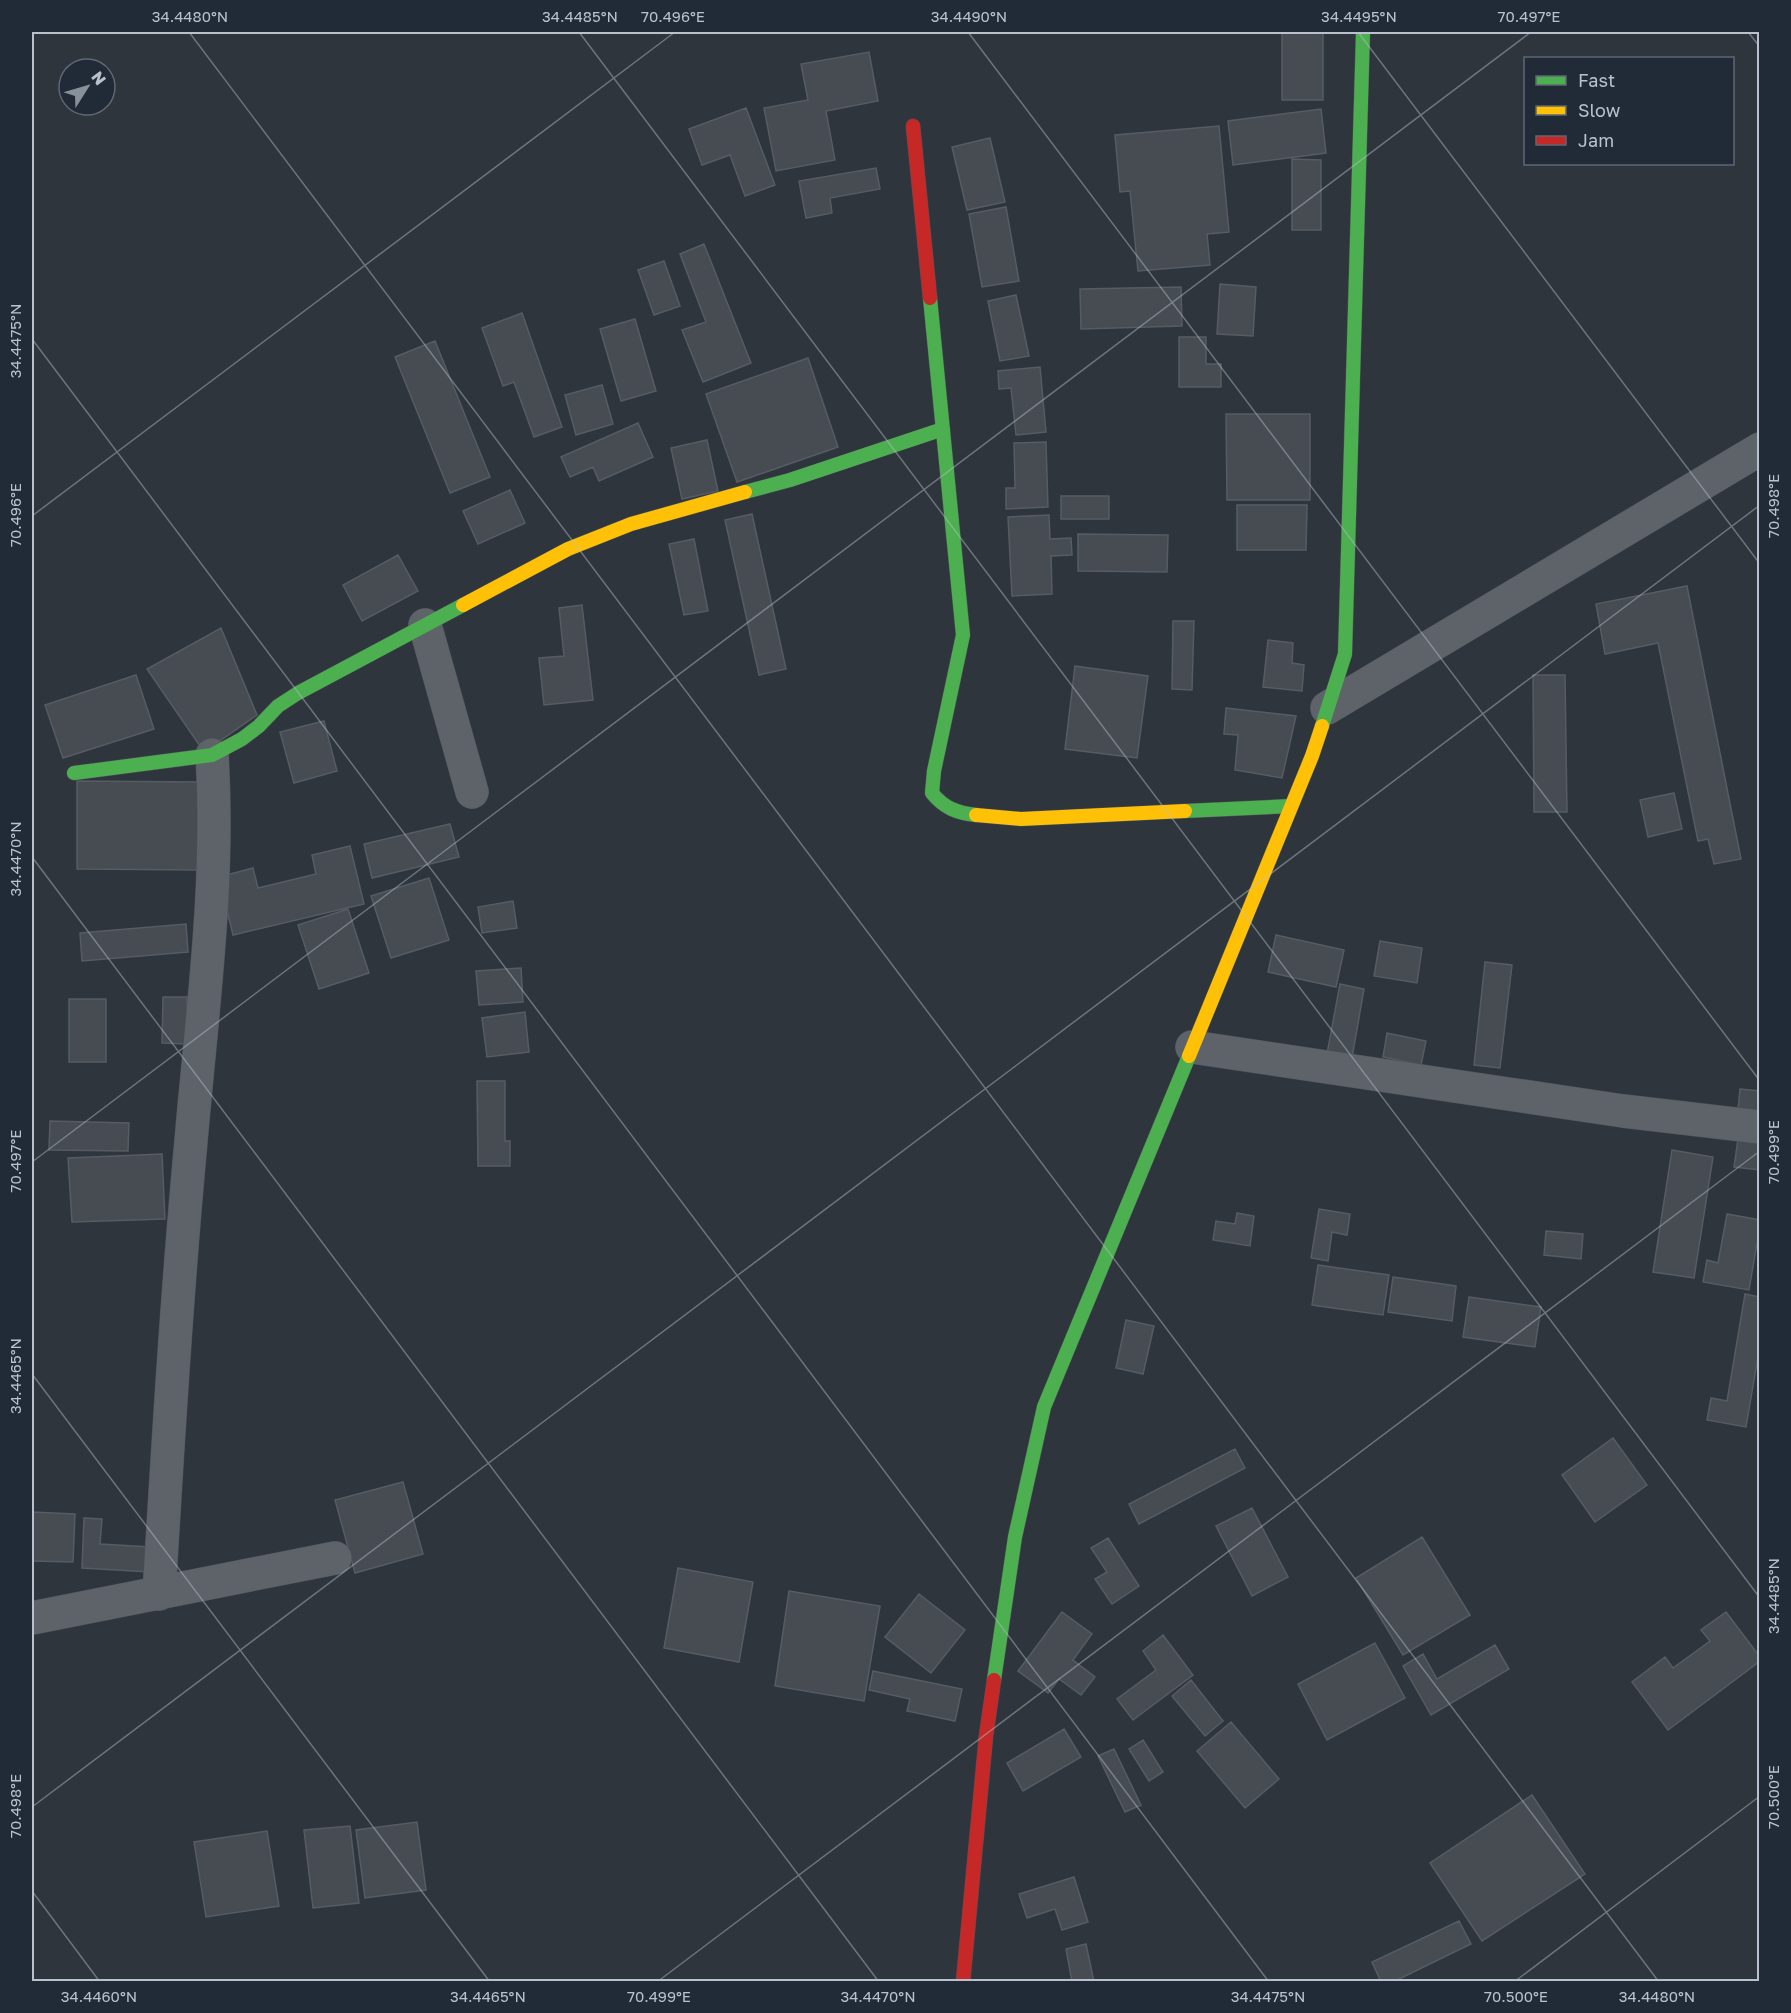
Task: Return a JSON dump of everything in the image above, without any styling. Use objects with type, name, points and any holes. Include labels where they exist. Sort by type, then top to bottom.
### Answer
[{"type":"street","points":[[963,1982],[986,1736],[1015,1537],[1044,1407],[1312,756],[1345,654],[1363,32]]},
{"type":"street","points":[[913,126],[963,635],[934,771],[932,793],[941,804],[961,813],[1022,819],[1291,806]]},
{"type":"street","points":[[74,773],[212,755],[242,739],[259,726],[278,706],[298,693],[568,549],[632,524],[790,480],[943,429]]},
{"type":"street","points":[[1327,708],[1760,448]]},
{"type":"street","points":[[425,626],[472,792]]},
{"type":"street","points":[[159,1594],[177,1290],[211,910],[216,808],[212,755]]},
{"type":"street","points":[[1192,1047],[1623,1111],[1760,1127]]},
{"type":"street","points":[[32,1618],[335,1558]]},
{"type":"building","points":[[1282,32],[1323,32],[1323,100],[1282,100]]},
{"type":"building","points":[[869,52],[878,101],[826,111],[835,160],[776,171],[764,108],[808,100],[801,64]]},
{"type":"building","points":[[746,108],[775,185],[745,196],[730,155],[702,165],[689,129]]},
{"type":"building","points":[[1321,109],[1326,153],[1233,165],[1228,121]]},
{"type":"building","points":[[1219,126],[1229,232],[1207,234],[1210,265],[1138,271],[1130,191],[1120,192],[1115,135]]},
{"type":"building","points":[[990,138],[1005,202],[967,210],[952,147]]},
{"type":"building","points":[[1292,159],[1321,160],[1321,230],[1292,230]]},
{"type":"building","points":[[876,168],[880,189],[830,198],[832,213],[806,218],[799,181]]},
{"type":"building","points":[[1006,207],[1019,281],[982,287],[969,214]]},
{"type":"building","points":[[704,244],[751,363],[703,382],[682,330],[706,322],[680,254]]},
{"type":"building","points":[[664,261],[680,306],[654,315],[638,270]]},
{"type":"building","points":[[1220,284],[1256,287],[1253,336],[1217,334]]},
{"type":"building","points":[[1181,287],[1182,326],[1081,329],[1080,289]]},
{"type":"building","points":[[1016,295],[1029,356],[1000,361],[988,301]]},
{"type":"building","points":[[522,313],[562,427],[534,437],[514,382],[503,386],[482,328]]},
{"type":"building","points":[[635,319],[656,391],[621,401],[600,329]]},
{"type":"building","points":[[1179,337],[1206,337],[1206,364],[1221,364],[1221,387],[1179,387]]},
{"type":"building","points":[[435,341],[490,477],[450,493],[395,357]]},
{"type":"building","points":[[808,358],[838,447],[737,482],[706,394]]},
{"type":"building","points":[[1040,367],[1046,432],[1016,435],[1011,388],[999,389],[998,371]]},
{"type":"building","points":[[602,385],[613,424],[576,435],[565,395]]},
{"type":"building","points":[[1226,414],[1310,414],[1310,500],[1227,500]]},
{"type":"building","points":[[638,423],[653,457],[599,481],[593,467],[570,477],[561,457]]},
{"type":"building","points":[[707,440],[718,491],[682,499],[671,448]]},
{"type":"building","points":[[1046,442],[1048,507],[1006,509],[1006,488],[1015,488],[1014,443]]},
{"type":"building","points":[[510,490],[525,523],[478,544],[463,511]]},
{"type":"building","points":[[1061,496],[1109,496],[1109,519],[1061,519]]},
{"type":"building","points":[[1237,505],[1307,505],[1306,550],[1237,550]]},
{"type":"building","points":[[752,514],[786,669],[759,675],[725,520]]},
{"type":"building","points":[[1049,515],[1050,539],[1071,538],[1072,555],[1051,556],[1052,594],[1012,596],[1008,517]]},
{"type":"building","points":[[1078,534],[1168,535],[1167,572],[1078,571]]},
{"type":"building","points":[[694,539],[708,611],[684,615],[669,544]]},
{"type":"building","points":[[398,555],[418,591],[362,621],[343,585]]},
{"type":"building","points":[[1687,586],[1741,859],[1714,864],[1708,839],[1698,841],[1658,643],[1605,654],[1596,604]]},
{"type":"building","points":[[582,605],[593,700],[544,705],[539,658],[564,656],[559,608]]},
{"type":"building","points":[[1173,621],[1194,621],[1192,690],[1172,689]]},
{"type":"building","points":[[221,628],[257,715],[204,752],[147,669]]},
{"type":"building","points":[[1268,640],[1293,643],[1292,663],[1304,665],[1302,691],[1263,687]]},
{"type":"building","points":[[1075,666],[1148,676],[1137,758],[1065,749]]},
{"type":"building","points":[[136,675],[154,729],[63,758],[45,705]]},
{"type":"building","points":[[1533,675],[1565,675],[1567,812],[1534,812]]},
{"type":"building","points":[[1226,708],[1296,716],[1282,778],[1235,770],[1238,735],[1224,734]]},
{"type":"building","points":[[324,721],[337,771],[294,783],[280,732]]},
{"type":"building","points":[[77,781],[202,782],[201,870],[77,869]]},
{"type":"building","points":[[1674,793],[1682,829],[1648,837],[1640,800]]},
{"type":"building","points":[[450,824],[459,857],[372,878],[364,844]]},
{"type":"building","points":[[350,846],[364,904],[233,935],[219,877],[253,868],[258,888],[316,874],[312,855]]},
{"type":"building","points":[[429,878],[449,940],[391,958],[371,896]]},
{"type":"building","points":[[513,901],[517,928],[482,933],[478,907]]},
{"type":"building","points":[[348,909],[369,973],[319,989],[298,925]]},
{"type":"building","points":[[186,924],[188,952],[82,961],[80,933]]},
{"type":"building","points":[[1276,935],[1344,950],[1336,987],[1268,972]]},
{"type":"building","points":[[1380,941],[1422,948],[1417,983],[1374,976]]},
{"type":"building","points":[[1485,962],[1512,965],[1500,1068],[1474,1065]]},
{"type":"building","points":[[521,968],[523,1002],[479,1005],[476,971]]},
{"type":"building","points":[[1340,984],[1364,989],[1352,1058],[1327,1054]]},
{"type":"building","points":[[163,997],[187,997],[186,1044],[162,1043]]},
{"type":"building","points":[[69,999],[106,999],[106,1062],[69,1062]]},
{"type":"building","points":[[525,1012],[529,1052],[487,1057],[482,1018]]},
{"type":"building","points":[[1387,1033],[1426,1041],[1421,1065],[1383,1057]]},
{"type":"building","points":[[477,1081],[505,1081],[505,1141],[510,1141],[510,1166],[478,1166]]},
{"type":"building","points":[[1740,1089],[1760,1091],[1760,1113],[1738,1110]]},
{"type":"building","points":[[50,1121],[129,1123],[128,1151],[49,1150]]},
{"type":"building","points":[[1738,1139],[1760,1141],[1760,1170],[1734,1167]]},
{"type":"building","points":[[1672,1150],[1713,1157],[1694,1278],[1653,1272]]},
{"type":"building","points":[[162,1154],[165,1219],[72,1222],[68,1158]]},
{"type":"building","points":[[1319,1209],[1350,1214],[1347,1235],[1332,1232],[1328,1261],[1311,1258]]},
{"type":"building","points":[[1237,1213],[1254,1216],[1250,1246],[1213,1240],[1216,1221],[1235,1224]]},
{"type":"building","points":[[1727,1214],[1760,1220],[1760,1237],[1758,1237],[1749,1290],[1703,1282],[1707,1260],[1718,1263]]},
{"type":"building","points":[[1546,1231],[1583,1234],[1581,1259],[1544,1255]]},
{"type":"building","points":[[1318,1265],[1389,1275],[1383,1315],[1312,1305]]},
{"type":"building","points":[[1393,1277],[1456,1286],[1452,1321],[1388,1312]]},
{"type":"building","points":[[1745,1294],[1760,1297],[1760,1345],[1746,1427],[1707,1420],[1711,1398],[1727,1401]]},
{"type":"building","points":[[1469,1297],[1541,1307],[1535,1347],[1463,1337]]},
{"type":"building","points":[[1126,1320],[1154,1326],[1143,1374],[1116,1368]]},
{"type":"building","points":[[1613,1438],[1647,1485],[1595,1522],[1562,1475]]},
{"type":"building","points":[[1235,1449],[1245,1468],[1139,1524],[1129,1504]]},
{"type":"building","points":[[403,1482],[423,1554],[355,1573],[335,1500]]},
{"type":"building","points":[[1252,1508],[1288,1577],[1252,1596],[1216,1526]]},
{"type":"building","points":[[32,1512],[75,1514],[73,1562],[32,1561]]},
{"type":"building","points":[[84,1518],[102,1519],[100,1544],[151,1547],[150,1572],[82,1568]]},
{"type":"building","points":[[1422,1537],[1470,1615],[1403,1655],[1356,1578]]},
{"type":"building","points":[[1108,1538],[1139,1586],[1112,1604],[1095,1579],[1107,1572],[1091,1548]]},
{"type":"building","points":[[678,1568],[753,1582],[739,1662],[664,1648]]},
{"type":"building","points":[[789,1591],[880,1606],[864,1701],[775,1686]]},
{"type":"building","points":[[919,1594],[965,1630],[931,1673],[885,1637]]},
{"type":"building","points":[[1062,1612],[1092,1634],[1073,1660],[1095,1677],[1081,1695],[1059,1679],[1048,1693],[1018,1671]]},
{"type":"building","points":[[1726,1612],[1760,1657],[1760,1661],[1668,1730],[1632,1682],[1665,1657],[1673,1668],[1710,1641],[1701,1630]]},
{"type":"building","points":[[1163,1635],[1193,1675],[1133,1720],[1117,1699],[1156,1670],[1143,1651]]},
{"type":"building","points":[[1375,1643],[1405,1698],[1327,1740],[1298,1684]]},
{"type":"building","points":[[1495,1645],[1509,1669],[1431,1715],[1403,1666],[1423,1654],[1437,1679]]},
{"type":"building","points":[[873,1671],[962,1689],[955,1721],[907,1711],[910,1699],[869,1690]]},
{"type":"building","points":[[1191,1680],[1223,1721],[1205,1736],[1172,1696]]},
{"type":"building","points":[[1231,1722],[1279,1779],[1245,1808],[1197,1751]]},
{"type":"building","points":[[1064,1729],[1081,1757],[1023,1791],[1007,1763]]},
{"type":"building","points":[[1143,1740],[1163,1772],[1149,1781],[1129,1749]]},
{"type":"building","points":[[1114,1749],[1141,1805],[1125,1812],[1098,1756]]},
{"type":"building","points":[[1532,1795],[1585,1874],[1482,1941],[1430,1863]]},
{"type":"building","points":[[417,1822],[426,1890],[365,1898],[356,1830]]},
{"type":"building","points":[[350,1826],[359,1903],[313,1908],[304,1830]]},
{"type":"building","points":[[267,1831],[279,1906],[206,1917],[194,1842]]},
{"type":"building","points":[[1074,1877],[1088,1922],[1062,1930],[1055,1909],[1027,1918],[1019,1894]]},
{"type":"building","points":[[1459,1921],[1471,1944],[1393,1982],[1381,1982],[1372,1962]]},
{"type":"building","points":[[1086,1944],[1094,1982],[1072,1982],[1066,1949]]},
{"type":"traffic: fast","points":[[1322,726],[1345,654],[1363,32]]},
{"type":"traffic: fast","points":[[930,298],[963,635],[934,771],[932,793],[951,809],[976,815]]},
{"type":"traffic: fast","points":[[745,492],[790,480],[943,429]]},
{"type":"traffic: fast","points":[[74,773],[212,755],[242,739],[259,726],[278,706],[298,693],[463,605]]},
{"type":"traffic: fast","points":[[1185,811],[1291,806]]},
{"type":"traffic: fast","points":[[994,1680],[1015,1537],[1044,1407],[1189,1056]]},
{"type":"traffic: slow","points":[[463,605],[568,549],[631,524],[745,492]]},
{"type":"traffic: slow","points":[[1189,1056],[1312,756],[1322,726]]},
{"type":"traffic: slow","points":[[976,815],[1021,819],[1185,811]]},
{"type":"traffic: jam","points":[[913,126],[930,298]]},
{"type":"traffic: jam","points":[[963,1982],[986,1736],[994,1680]]}]
